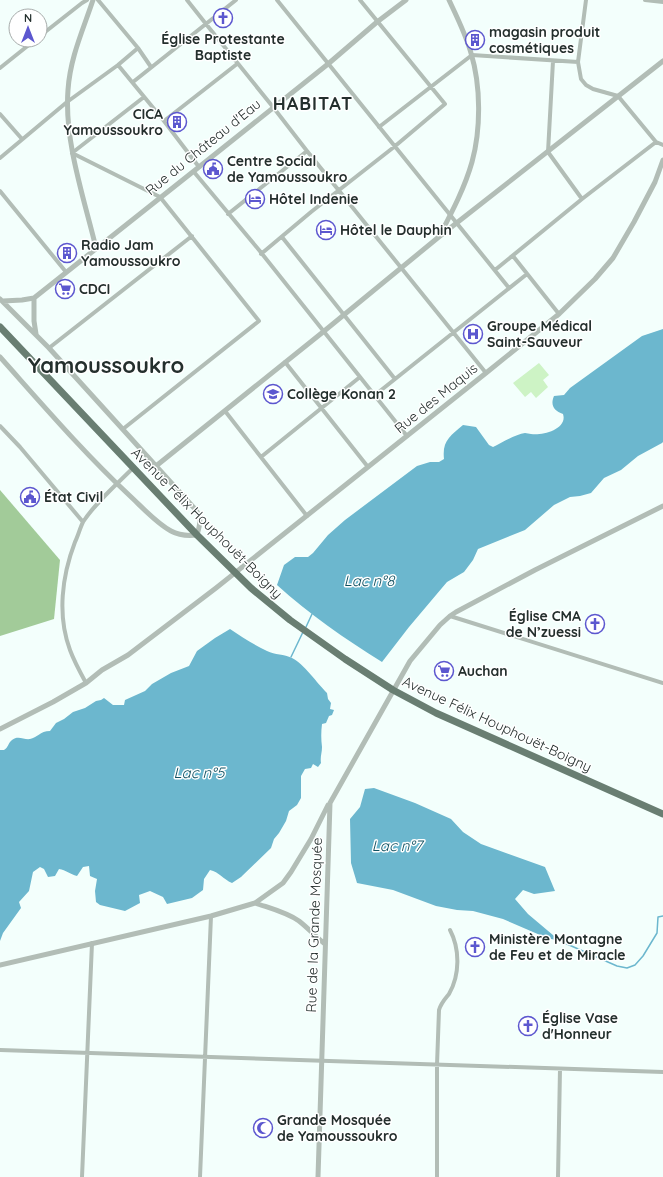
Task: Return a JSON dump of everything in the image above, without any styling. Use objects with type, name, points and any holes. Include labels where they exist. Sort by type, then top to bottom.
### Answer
[{"type":"highway","name":"Avenue Félix Houphouët-Boigny","points":[[0,327],[197,535],[235,573],[290,620],[345,659],[393,690],[443,716],[663,814]]},
{"type":"street","points":[[48,30],[82,2],[87,0]]},
{"type":"street","points":[[93,0],[77,43],[72,65],[67,102],[72,153],[96,248]]},
{"type":"street","points":[[98,0],[138,48],[151,67]]},
{"type":"street","points":[[187,0],[486,373]]},
{"type":"street","points":[[133,82],[236,0]]},
{"type":"street","points":[[277,0],[509,288]]},
{"type":"street","points":[[261,254],[445,104],[360,0]]},
{"type":"street","name":"Rue du Château d'Eau","points":[[34,298],[194,172],[406,0]]},
{"type":"street","points":[[440,236],[468,173],[477,141],[478,102],[472,55],[460,22],[449,0]]},
{"type":"street","points":[[586,0],[578,62],[581,79],[586,85],[593,89],[618,96],[656,142],[663,145]]},
{"type":"street","points":[[645,0],[663,2]]},
{"type":"street","points":[[0,68],[25,48]]},
{"type":"street","points":[[0,158],[67,102],[118,65],[138,48]]},
{"type":"street","points":[[379,127],[472,55],[578,62]]},
{"type":"street","points":[[553,61],[548,152],[582,199]]},
{"type":"street","points":[[156,466],[440,236],[663,61]]},
{"type":"street","points":[[164,121],[237,64]]},
{"type":"street","points":[[118,65],[199,167]]},
{"type":"street","points":[[72,153],[144,97]]},
{"type":"street","points":[[0,114],[22,139]]},
{"type":"street","points":[[495,270],[582,199],[656,142]]},
{"type":"street","points":[[228,214],[307,151]]},
{"type":"street","points":[[72,153],[160,198],[259,321],[123,429]]},
{"type":"street","name":"Rue des Maquis","points":[[0,729],[86,683],[102,670],[128,655],[235,573],[559,314],[595,279],[613,258],[655,182],[662,167],[663,160]]},
{"type":"street","points":[[194,172],[407,436]]},
{"type":"street","points":[[0,191],[66,272]]},
{"type":"street","points":[[49,348],[192,236]]},
{"type":"street","points":[[282,237],[395,379]]},
{"type":"street","points":[[512,256],[559,314]]},
{"type":"street","points":[[375,395],[527,274]]},
{"type":"street","points":[[2,300],[22,300],[34,298],[34,321],[37,336]]},
{"type":"street","points":[[0,357],[74,441],[117,484],[169,530],[182,536],[197,535],[200,521],[198,513],[49,348],[2,300]]},
{"type":"street","points":[[285,362],[368,467]]},
{"type":"street","points":[[261,457],[360,377]]},
{"type":"street","points":[[225,411],[307,516]]},
{"type":"street","points":[[0,426],[20,447],[83,522]]},
{"type":"street","points":[[86,683],[70,651],[64,624],[62,605],[63,587],[67,565],[83,522],[97,505],[133,468]]},
{"type":"street","name":"Rue de la Grande Mosquée","points":[[318,1177],[330,803],[410,661],[425,642],[450,616],[535,570],[663,506]]},
{"type":"street","points":[[450,616],[663,683]]},
{"type":"street","points":[[0,965],[210,916],[255,903],[283,883],[308,844],[330,803]]},
{"type":"street","points":[[255,903],[279,911],[298,920],[325,944]]},
{"type":"street","points":[[200,1177],[210,916]]},
{"type":"street","points":[[438,1177],[437,1065],[439,1010],[451,987],[458,964],[455,942],[450,930]]},
{"type":"street","points":[[82,1177],[92,943]]},
{"type":"street","points":[[0,1050],[663,1072]]},
{"type":"street","points":[[558,1177],[560,1069]]},
{"type":"green space","points":[[539,363],[549,375],[543,380],[548,387],[536,398],[531,392],[525,397],[513,383]]},
{"type":"green space","points":[[0,490],[60,560],[54,619],[0,636]]},
{"type":"water","name":"Lac n°8","points":[[663,329],[663,442],[638,456],[621,470],[604,478],[591,493],[570,497],[554,505],[525,530],[478,549],[473,560],[464,572],[447,582],[382,662],[328,626],[277,585],[284,565],[295,557],[308,557],[328,535],[345,520],[417,466],[430,462],[439,462],[444,459],[444,448],[448,439],[463,425],[476,427],[489,445],[493,447],[521,434],[547,433],[562,424],[564,419],[563,414],[557,411],[553,405],[552,402],[554,396],[564,395],[570,388],[642,336]]},
{"type":"water","name":"Lac n°5","points":[[230,629],[267,651],[292,658],[297,661],[327,693],[328,699],[331,703],[330,709],[334,710],[326,723],[322,724],[321,763],[318,767],[313,764],[311,768],[305,769],[301,776],[301,798],[297,805],[289,811],[286,821],[274,839],[271,848],[241,877],[232,883],[216,872],[210,870],[204,879],[203,890],[192,898],[167,904],[163,897],[150,891],[139,895],[140,903],[125,911],[100,905],[96,902],[95,891],[97,879],[90,876],[89,866],[83,867],[77,876],[59,869],[55,876],[48,877],[44,869],[40,867],[33,872],[29,891],[19,902],[21,908],[3,933],[0,941],[0,750],[4,750],[14,739],[30,739],[44,732],[50,731],[56,723],[73,712],[85,708],[104,698],[113,705],[124,705],[125,700],[145,691],[152,684],[171,673],[189,666],[197,651]]},
{"type":"water","name":"Lac n°7","points":[[374,788],[415,803],[451,819],[463,832],[481,844],[545,867],[555,891],[534,894],[523,890],[515,899],[528,914],[560,941],[547,938],[503,919],[473,911],[436,906],[393,890],[357,883],[351,863],[350,819],[360,807],[365,789]]},
{"type":"waterway","points":[[306,627],[312,614]]},
{"type":"waterway","points":[[291,657],[303,632]]},
{"type":"waterway","points":[[560,941],[617,966],[627,968],[635,965],[643,956],[657,933],[658,917],[663,916]]},
{"type":"place","name":"Église Protestante Baptiste","points":[[223,18]]},
{"type":"place","name":"magasin produit cosmétiques","points":[[475,40]]},
{"type":"place","name":"CICA Yamoussoukro","points":[[177,122]]},
{"type":"place","name":"Centre Social de Yamoussoukro","points":[[213,169]]},
{"type":"place","name":"Hôtel Indenie","points":[[255,199]]},
{"type":"place","name":"Hôtel le Dauphin","points":[[326,230]]},
{"type":"place","name":"Radio Jam Yamoussoukro","points":[[67,253]]},
{"type":"place","name":"CDCI","points":[[65,289]]},
{"type":"place","name":"Groupe Médical Saint-Sauveur","points":[[473,334]]},
{"type":"place","name":"Collège Konan 2","points":[[273,394]]},
{"type":"place","name":"État Civil","points":[[30,497]]},
{"type":"place","name":"Église CMA de N’zuessi","points":[[595,624]]},
{"type":"place","name":"Auchan","points":[[444,671]]},
{"type":"place","name":"Ministère Montagne de Feu et de Miracle","points":[[475,947]]},
{"type":"place","name":"Église Vase d'Honneur","points":[[528,1026]]},
{"type":"place","name":"Grande Mosquée de Yamoussoukro","points":[[263,1128]]},
{"type":"district","name":"HABITAT","points":[[313,103]]},
{"type":"district","name":"Yamoussoukro","points":[[106,365]]}]
